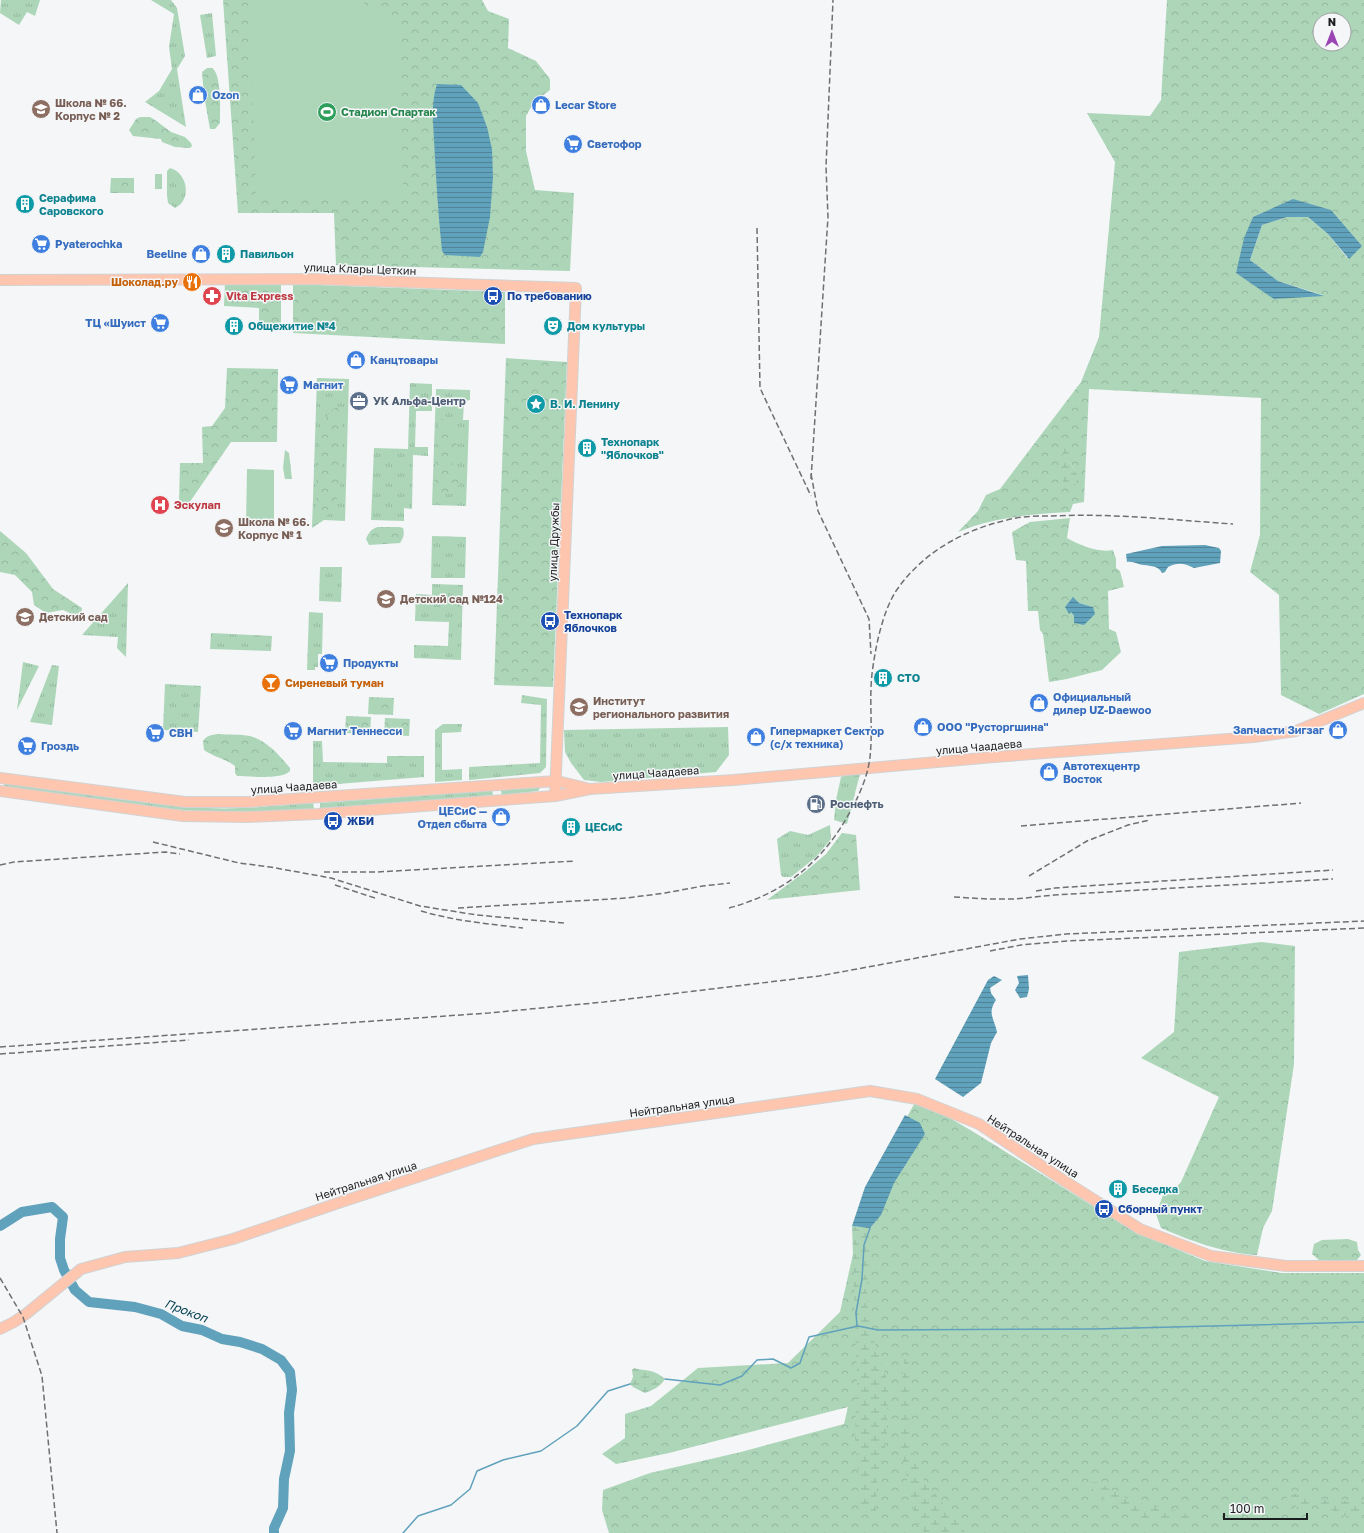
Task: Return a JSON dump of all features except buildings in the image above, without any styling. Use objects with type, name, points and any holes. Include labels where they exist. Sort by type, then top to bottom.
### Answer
[{"type":"main road","name":"улица Клары Цеткин","points":[[0,280],[313,279],[576,288]]},
{"type":"main road","name":"улица Дружбы","points":[[555,796],[557,781],[576,288]]},
{"type":"main road","name":"улица Чаадаева","points":[[0,792],[183,816],[247,817],[317,814],[555,796],[590,789],[734,780],[994,757],[1254,737],[1296,731],[1364,703]]},
{"type":"main road","name":"улица Чаадаева","points":[[0,778],[193,802],[248,802],[557,781],[590,789]]},
{"type":"main road","name":"Нейтральная улица","points":[[0,1329],[26,1314],[81,1269],[125,1257],[178,1253],[233,1239],[533,1139],[870,1092],[918,1099],[979,1124],[1062,1180],[1140,1229],[1211,1256],[1286,1266],[1364,1266]]},
{"type":"green space","points":[[1,0],[40,0],[35,16],[27,12],[19,25],[0,13]]},
{"type":"green space","points":[[151,0],[171,0],[177,8],[185,56],[177,69],[186,127],[145,102],[159,91],[172,69],[169,47],[174,14]]},
{"type":"green space","points":[[223,0],[482,0],[488,11],[509,19],[508,48],[536,61],[550,79],[550,90],[534,102],[526,116],[526,151],[535,190],[574,193],[570,271],[336,265],[334,213],[238,213]]},
{"type":"green space","name":"Стадион Спартак","points":[[249,0],[359,0],[400,28],[403,197],[256,196]]},
{"type":"green space","points":[[1167,0],[1364,0],[1364,694],[1319,714],[1281,695],[1279,595],[1250,572],[1260,535],[1261,398],[1089,389],[1084,502],[1073,504],[1070,512],[1013,517],[985,523],[958,532],[978,511],[986,495],[1000,489],[1081,382],[1099,337],[1115,162],[1087,113],[1150,116],[1161,100]],"holes":[[[1331,210],[1348,259],[1328,234],[1308,217],[1287,217],[1262,225],[1250,260],[1278,281],[1323,295],[1236,273],[1253,217]],[[1070,462],[1076,473],[1059,471],[1062,465]]]},
{"type":"green space","points":[[212,13],[216,56],[207,58],[200,15]]},
{"type":"green space","points":[[207,68],[212,68],[215,72],[219,85],[220,123],[215,129],[210,129],[204,95],[202,72]]},
{"type":"green space","points":[[140,117],[150,117],[171,132],[185,137],[192,146],[190,148],[175,147],[162,142],[161,139],[133,136],[129,130],[136,119]]},
{"type":"green space","points":[[170,168],[181,175],[186,187],[184,199],[175,208],[168,203],[167,195],[167,171]]},
{"type":"green space","points":[[155,174],[162,174],[162,189],[155,189]]},
{"type":"green space","points":[[111,178],[134,178],[134,193],[110,193]]},
{"type":"green space","points":[[225,283],[281,284],[281,331],[259,330],[259,308],[224,306]]},
{"type":"green space","points":[[293,284],[505,292],[505,344],[293,333]]},
{"type":"green space","points":[[506,358],[567,362],[553,687],[494,685]]},
{"type":"green space","points":[[227,368],[278,369],[277,442],[231,442],[185,509],[179,501],[180,463],[203,463],[202,427],[212,426],[225,408]]},
{"type":"green space","points":[[317,378],[349,379],[345,521],[324,520],[312,528]]},
{"type":"green space","points":[[410,383],[432,384],[432,411],[416,411],[415,447],[428,447],[428,456],[413,455],[412,509],[404,508],[404,521],[371,520],[374,448],[408,449]]},
{"type":"green space","points":[[436,389],[470,390],[470,400],[464,401],[463,420],[469,420],[466,506],[432,505]]},
{"type":"green space","points":[[335,408],[339,408],[342,413],[342,471],[338,497],[327,516],[317,515],[316,490],[319,445],[325,420]]},
{"type":"green space","points":[[443,419],[448,424],[457,443],[457,449],[453,462],[459,483],[454,494],[437,494],[434,491],[437,453],[436,435],[439,420]]},
{"type":"green space","points":[[1063,448],[1068,448],[1072,454],[1070,462],[1076,473],[1077,484],[1069,489],[1061,487],[1063,481],[1058,471],[1062,465]]},
{"type":"green space","points":[[285,450],[289,453],[292,479],[285,479],[283,468]]},
{"type":"green space","points":[[247,469],[274,470],[274,526],[246,525]]},
{"type":"green space","points":[[1070,518],[1067,538],[1083,546],[1107,551],[1113,550],[1116,559],[1116,568],[1120,571],[1124,587],[1108,591],[1109,629],[1116,632],[1121,652],[1102,670],[1049,682],[1043,634],[1040,630],[1038,611],[1028,611],[1026,561],[1016,560],[1012,532],[1030,522]],"holes":[[[1079,603],[1093,607],[1074,616],[1071,612]]]},
{"type":"green space","points":[[378,527],[403,528],[404,532],[400,543],[369,545],[366,539],[369,533]]},
{"type":"green space","points":[[0,531],[26,553],[53,589],[82,608],[81,614],[74,615],[63,610],[46,613],[34,605],[32,592],[15,575],[0,572]]},
{"type":"green space","points":[[432,536],[466,537],[465,578],[431,578]]},
{"type":"green space","points":[[320,567],[342,567],[341,602],[319,601]]},
{"type":"green space","points":[[128,583],[126,657],[117,648],[118,637],[82,635]]},
{"type":"green space","points":[[432,584],[463,585],[461,660],[414,658],[414,645],[448,646],[449,622],[415,621],[416,594],[432,595]]},
{"type":"green space","points":[[309,612],[323,613],[322,654],[318,654],[318,667],[315,667],[315,670],[307,670]]},
{"type":"green space","points":[[211,633],[272,636],[271,651],[210,649]]},
{"type":"green space","points":[[23,662],[39,666],[17,710]]},
{"type":"green space","points":[[52,665],[59,666],[52,725],[30,722]]},
{"type":"green space","points":[[165,684],[201,686],[198,732],[163,730]]},
{"type":"green space","points":[[522,695],[547,699],[546,767],[540,773],[469,780],[469,767],[540,763],[541,705],[521,703]]},
{"type":"green space","points":[[369,697],[394,698],[393,715],[368,714]]},
{"type":"green space","points":[[346,716],[371,717],[370,734],[345,733]]},
{"type":"green space","points":[[385,718],[410,719],[409,736],[384,735]]},
{"type":"green space","points":[[443,724],[462,724],[461,732],[442,733],[442,770],[462,769],[462,780],[435,782],[435,730]]},
{"type":"green space","points":[[728,727],[729,755],[716,772],[601,782],[584,780],[571,763],[565,752],[564,730]]},
{"type":"green space","points":[[219,734],[246,735],[262,741],[277,753],[290,768],[290,771],[286,774],[273,777],[237,776],[235,773],[235,766],[204,750],[203,741],[210,736]]},
{"type":"green space","points":[[313,741],[322,741],[323,762],[387,763],[387,756],[424,756],[424,777],[313,786]]},
{"type":"green space","points":[[849,772],[860,774],[847,824],[834,820],[836,800],[841,777]]},
{"type":"green space","points":[[6,783],[131,801],[182,806],[233,808],[313,803],[314,809],[232,813],[207,812],[160,808],[4,787]]},
{"type":"green space","points":[[538,785],[540,788],[538,791],[502,795],[500,788]]},
{"type":"green space","points":[[492,790],[493,795],[320,809],[320,803]]},
{"type":"green space","points":[[830,825],[831,839],[816,857],[791,877],[783,877],[781,875],[777,839],[790,831],[808,835]]},
{"type":"green space","points":[[842,833],[856,835],[860,890],[767,900],[826,854]]},
{"type":"green space","points":[[1261,942],[1295,946],[1294,1064],[1272,1211],[1263,1228],[1257,1255],[1233,1252],[1208,1246],[1161,1228],[1156,1214],[1163,1195],[1172,1192],[1181,1182],[1219,1097],[1141,1058],[1174,1032],[1179,952]]},
{"type":"green space","points":[[917,1099],[972,1131],[1133,1231],[1205,1261],[1282,1273],[1364,1273],[1364,1533],[609,1533],[602,1510],[603,1490],[650,1473],[741,1452],[844,1424],[848,1407],[669,1453],[616,1464],[602,1454],[625,1438],[625,1414],[651,1406],[698,1368],[788,1363],[840,1312],[868,1187]]},
{"type":"green space","points":[[852,1226],[870,1228],[867,1292],[870,1334],[877,1348],[888,1383],[887,1437],[877,1482],[876,1520],[861,1507],[855,1437],[857,1377]]},
{"type":"green space","points":[[1348,1239],[1357,1242],[1358,1250],[1361,1255],[1356,1261],[1320,1261],[1312,1254],[1314,1244],[1322,1240]]},
{"type":"green space","points":[[905,1354],[910,1362],[910,1440],[921,1476],[966,1533],[925,1533],[916,1523],[899,1442],[900,1394]]},
{"type":"green space","points":[[634,1368],[653,1372],[665,1379],[659,1386],[645,1393],[630,1384],[633,1377],[632,1370]]},
{"type":"green space","points":[[1097,1482],[1134,1502],[1182,1512],[1196,1520],[1146,1519],[1107,1500],[1085,1483]]},
{"type":"green space","points":[[1287,1492],[1315,1499],[1364,1502],[1364,1515],[1347,1517],[1318,1504],[1297,1507],[1287,1499]]},
{"type":"water","points":[[437,84],[461,85],[478,103],[487,127],[492,149],[493,177],[490,217],[483,252],[480,257],[445,255],[442,251],[437,196],[433,119],[433,105]]},
{"type":"water","points":[[1293,199],[1331,210],[1362,246],[1349,259],[1328,234],[1308,217],[1287,217],[1262,225],[1250,260],[1278,281],[1324,296],[1274,299],[1236,273],[1244,238],[1253,217]]},
{"type":"water","points":[[1205,545],[1219,548],[1221,551],[1220,563],[1194,568],[1184,564],[1175,564],[1168,567],[1165,572],[1162,573],[1159,569],[1154,567],[1127,562],[1126,554],[1162,546]]},
{"type":"water","points":[[1073,597],[1079,603],[1093,607],[1095,614],[1084,625],[1074,623],[1074,616],[1071,612],[1069,614],[1065,607]]},
{"type":"water","points":[[1028,975],[1029,989],[1027,997],[1020,998],[1015,990],[1019,983],[1017,976]]},
{"type":"water","points":[[994,976],[1002,980],[990,988],[991,993],[996,1000],[992,1009],[992,1016],[997,1032],[991,1043],[981,1083],[963,1097],[935,1079],[988,980]]},
{"type":"water","points":[[905,1115],[920,1123],[925,1134],[894,1183],[881,1215],[870,1228],[852,1226],[865,1187]]},
{"type":"waterway","name":"Прокоп","points":[[0,1226],[22,1212],[52,1207],[63,1217],[60,1239],[60,1258],[64,1270],[75,1290],[89,1302],[135,1307],[161,1314],[182,1326],[202,1330],[222,1339],[240,1342],[262,1349],[281,1360],[290,1372],[292,1390],[289,1413],[290,1451],[284,1479],[283,1508],[274,1528],[274,1533]]},
{"type":"waterway","points":[[857,1326],[856,1313],[862,1279],[864,1245],[870,1228]]},
{"type":"waterway","points":[[665,1379],[720,1385],[742,1376],[757,1360],[773,1359],[791,1368],[800,1363],[809,1337],[858,1326],[878,1330],[1095,1329],[1364,1322]]},
{"type":"waterway","points":[[403,1533],[418,1516],[451,1505],[470,1489],[477,1471],[503,1460],[541,1451],[577,1426],[608,1391],[630,1384]]},
{"type":"railway","points":[[811,479],[828,217],[826,167],[833,0]]},
{"type":"railway","points":[[757,228],[760,388],[811,496]]},
{"type":"railway","points":[[811,474],[818,511],[869,619],[871,654]]},
{"type":"railway","points":[[729,908],[768,894],[801,872],[828,845],[851,810],[863,784],[869,764],[871,747],[872,674],[877,643],[883,620],[891,600],[906,577],[931,554],[959,537],[975,530],[991,524],[1024,517],[1098,515],[1233,524]]},
{"type":"railway","points":[[1021,826],[1301,803]]},
{"type":"railway","points":[[1029,876],[1087,841],[1128,825],[1150,820]]},
{"type":"railway","points":[[153,842],[239,863],[331,878],[420,906],[477,915],[564,923]]},
{"type":"railway","points":[[0,865],[14,862],[165,852],[180,854]]},
{"type":"railway","points":[[324,872],[376,872],[575,861]]},
{"type":"railway","points":[[1036,891],[1055,888],[1333,870]]},
{"type":"railway","points":[[954,897],[1015,899],[1054,895],[1333,879]]},
{"type":"railway","points":[[458,908],[627,898],[730,883]]},
{"type":"railway","points":[[335,885],[375,898]]},
{"type":"railway","points":[[421,911],[459,920],[523,928]]},
{"type":"railway","points":[[0,1047],[489,1013],[604,1002],[819,976],[1020,939],[1066,934],[1364,921]]},
{"type":"railway","points":[[990,951],[1021,945],[1067,941],[1364,928]]},
{"type":"railway","points":[[0,1054],[189,1040]]},
{"type":"railway","points":[[0,1278],[23,1317],[42,1376],[57,1533]]},
{"type":"place","name":"Ozon","points":[[198,95]]},
{"type":"place","name":"Lecar Store","points":[[541,105]]},
{"type":"place","name":"Школа № 66. Корпус № 2","points":[[41,109]]},
{"type":"place","name":"Стадион Спартак","points":[[327,112]]},
{"type":"place","name":"Светофор","points":[[573,144]]},
{"type":"place","name":"Серафима Саровского","points":[[25,204]]},
{"type":"place","name":"Pyaterochka","points":[[41,244]]},
{"type":"place","name":"Beeline","points":[[201,254]]},
{"type":"place","name":"Павильон","points":[[226,254]]},
{"type":"place","name":"Шоколад.ру","points":[[192,282]]},
{"type":"place","name":"Vita Express","points":[[212,296]]},
{"type":"place","name":"По требованию","points":[[493,296]]},
{"type":"place","name":"ТЦ «Шуист","points":[[160,323]]},
{"type":"place","name":"Общежитие №4","points":[[234,326]]},
{"type":"place","name":"Дом культуры","points":[[553,326]]},
{"type":"place","name":"Канцтовары","points":[[356,360]]},
{"type":"place","name":"Магнит","points":[[289,385]]},
{"type":"place","name":"УК Альфа-Центр","points":[[359,401]]},
{"type":"place","name":"В. И. Ленину","points":[[536,404]]},
{"type":"place","name":"Технопарк \"Яблочков\"","points":[[587,448]]},
{"type":"place","name":"Эскулап","points":[[160,505]]},
{"type":"place","name":"Школа № 66. Корпус № 1","points":[[224,528]]},
{"type":"place","name":"Детский сад №124","points":[[386,599]]},
{"type":"place","name":"Детский сад","points":[[25,617]]},
{"type":"place","name":"Технопарк Яблочков","points":[[550,621]]},
{"type":"place","name":"Продукты","points":[[329,663]]},
{"type":"place","name":"СТО","points":[[883,678]]},
{"type":"place","name":"Сиреневый туман","points":[[271,683]]},
{"type":"place","name":"Официальный дилер UZ-Daewoo","points":[[1039,703]]},
{"type":"place","name":"Институт регионального развития","points":[[579,707]]},
{"type":"place","name":"ООО \"Русторгшина\"","points":[[923,727]]},
{"type":"place","name":"Запчасти Зигзаг","points":[[1338,730]]},
{"type":"place","name":"Магнит Теннесси","points":[[293,731]]},
{"type":"place","name":"СВН","points":[[155,733]]},
{"type":"place","name":"Гипермаркет Сектор (с/х техника)","points":[[756,737]]},
{"type":"place","name":"Гроздь","points":[[27,746]]},
{"type":"place","name":"Автотехцентр Восток","points":[[1049,772]]},
{"type":"place","name":"Роснефть","points":[[816,804]]},
{"type":"place","name":"ЦЕСиС — Отдел сбыта","points":[[501,817]]},
{"type":"place","name":"ЖБИ","points":[[333,821]]},
{"type":"place","name":"ЦЕСиС","points":[[571,827]]},
{"type":"place","name":"Беседка","points":[[1118,1189]]},
{"type":"place","name":"Сборный пункт","points":[[1104,1209]]}]
